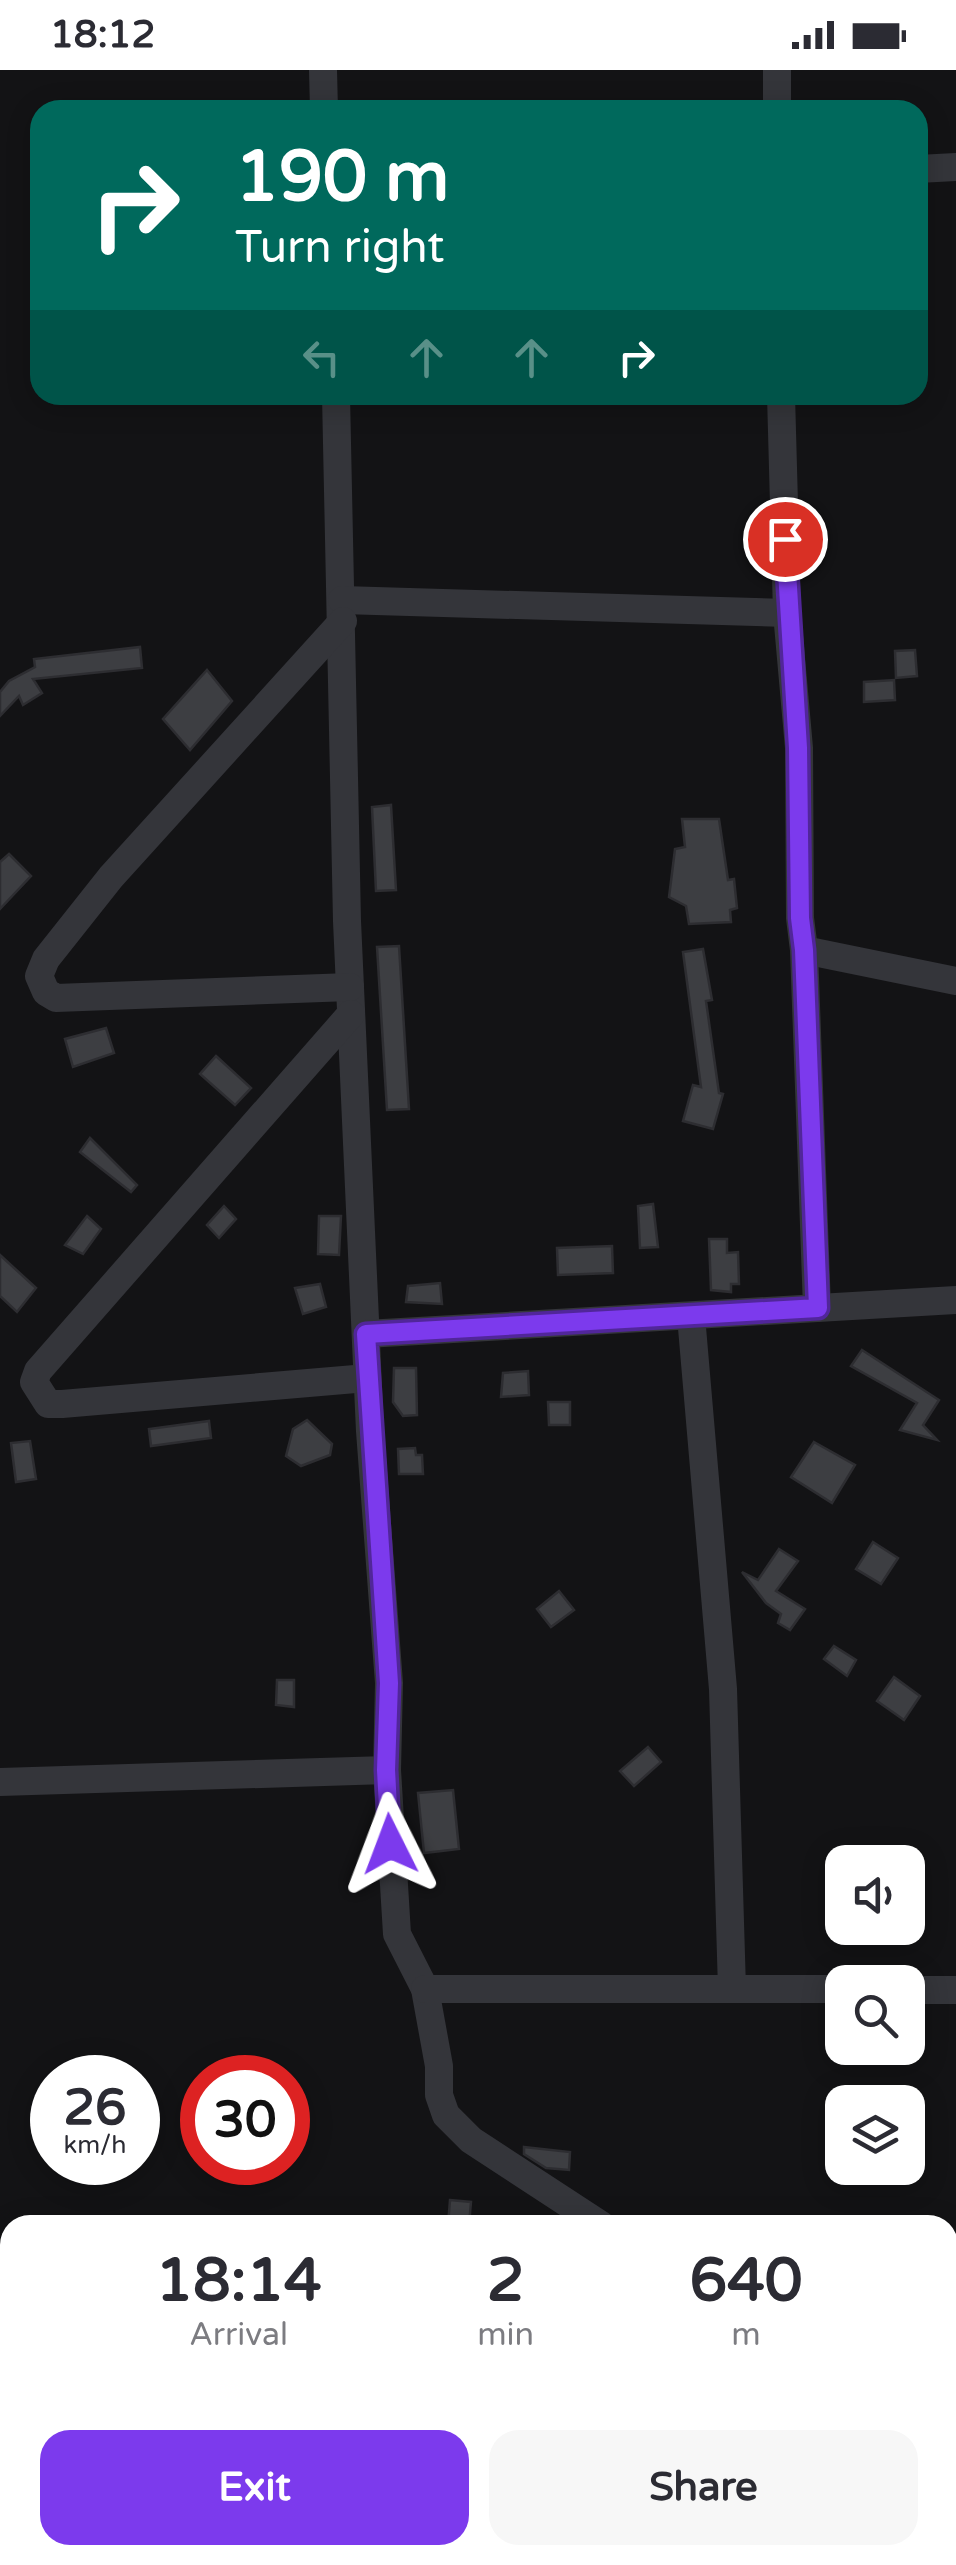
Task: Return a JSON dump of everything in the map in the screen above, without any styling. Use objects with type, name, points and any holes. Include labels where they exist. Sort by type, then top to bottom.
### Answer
[{"type":"street","points":[[322,70],[324,100]]},
{"type":"street","points":[[776,70],[777,100]]},
{"type":"street","points":[[928,168],[956,167]]},
{"type":"street","points":[[336,405],[350,1001],[367,1378],[389,1683],[386,1770],[397,1934],[425,1989],[439,2066],[439,2095],[446,2115],[471,2140],[586,2215]]},
{"type":"street","points":[[781,405],[818,1308]]},
{"type":"street","points":[[350,1001],[56,998],[46,992],[39,976],[46,959],[111,877],[343,610],[787,613]]},
{"type":"street","points":[[804,950],[956,981]]},
{"type":"street","points":[[350,1001],[38,1372],[34,1382],[48,1404],[62,1404],[367,1378]]},
{"type":"street","points":[[366,1334],[956,1300]]},
{"type":"street","points":[[691,1316],[722,1688],[732,1989]]},
{"type":"street","points":[[0,1782],[386,1770]]},
{"type":"street","points":[[425,1989],[825,1990]]},
{"type":"street","points":[[925,1990],[956,1990]]},
{"type":"building","points":[[140,647],[142,668],[33,679],[42,693],[23,705],[19,696],[0,716],[0,692],[9,681],[35,667],[34,659]]},
{"type":"building","points":[[915,650],[917,676],[896,678],[895,651]]},
{"type":"building","points":[[207,670],[232,701],[190,750],[163,719]]},
{"type":"building","points":[[894,680],[895,700],[864,702],[864,682]]},
{"type":"building","points":[[391,805],[396,890],[376,891],[372,807]]},
{"type":"building","points":[[682,819],[719,819],[728,880],[734,879],[737,908],[730,910],[731,922],[689,924],[686,906],[669,897],[675,849],[685,847]]},
{"type":"building","points":[[9,854],[31,876],[0,909],[0,862]]},
{"type":"building","points":[[399,946],[409,1109],[387,1110],[377,947]]},
{"type":"building","points":[[703,949],[712,1000],[706,1001],[719,1093],[723,1094],[713,1129],[683,1121],[693,1085],[701,1087],[683,952]]},
{"type":"building","points":[[106,1028],[114,1053],[73,1067],[65,1039]]},
{"type":"building","points":[[216,1056],[251,1088],[235,1105],[200,1074]]},
{"type":"building","points":[[90,1138],[137,1185],[131,1192],[80,1152]]},
{"type":"building","points":[[653,1204],[658,1247],[640,1248],[638,1206]]},
{"type":"building","points":[[224,1206],[236,1219],[219,1238],[207,1225]]},
{"type":"building","points":[[87,1216],[101,1229],[83,1254],[65,1245]]},
{"type":"building","points":[[319,1216],[341,1216],[339,1255],[318,1254]]},
{"type":"building","points":[[709,1239],[727,1239],[727,1253],[738,1252],[739,1284],[731,1284],[731,1292],[711,1290]]},
{"type":"building","points":[[612,1246],[613,1273],[558,1275],[557,1248]]},
{"type":"building","points":[[0,1255],[36,1288],[17,1312],[0,1296]]},
{"type":"building","points":[[440,1283],[442,1304],[406,1302],[408,1286]]},
{"type":"building","points":[[320,1284],[326,1307],[303,1314],[295,1288]]},
{"type":"building","points":[[862,1350],[939,1400],[923,1425],[937,1440],[900,1430],[917,1403],[851,1366]]},
{"type":"building","points":[[394,1368],[416,1368],[417,1415],[403,1416],[393,1402]]},
{"type":"building","points":[[528,1371],[529,1395],[501,1397],[503,1373]]},
{"type":"building","points":[[548,1402],[570,1402],[570,1425],[549,1425]]},
{"type":"building","points":[[307,1420],[332,1444],[330,1455],[301,1466],[286,1456],[293,1429]]},
{"type":"building","points":[[209,1421],[211,1438],[151,1446],[149,1429]]},
{"type":"building","points":[[30,1441],[36,1479],[16,1482],[11,1443]]},
{"type":"building","points":[[814,1442],[855,1465],[832,1503],[791,1477]]},
{"type":"building","points":[[415,1448],[416,1455],[422,1455],[423,1474],[399,1474],[398,1449]]},
{"type":"building","points":[[873,1542],[898,1558],[881,1584],[856,1569]]},
{"type":"building","points":[[779,1549],[798,1561],[776,1591],[805,1609],[790,1630],[778,1623],[781,1614],[766,1603],[742,1572],[758,1580]]},
{"type":"building","points":[[559,1591],[574,1610],[551,1627],[537,1609]]},
{"type":"building","points":[[834,1646],[856,1660],[847,1676],[824,1659]]},
{"type":"building","points":[[894,1677],[920,1696],[904,1720],[877,1701]]},
{"type":"building","points":[[277,1680],[294,1680],[294,1707],[276,1705]]},
{"type":"building","points":[[648,1747],[661,1762],[634,1786],[620,1771]]},
{"type":"building","points":[[453,1790],[459,1849],[424,1853],[418,1793]]},
{"type":"building","points":[[524,2147],[570,2152],[569,2170],[546,2168],[524,2154]]},
{"type":"building","points":[[450,2200],[471,2202],[470,2215],[449,2215]]},
{"type":"route","points":[[390,1844],[386,1770],[389,1683],[366,1334],[818,1308],[800,918],[798,748],[785,539]]}]
